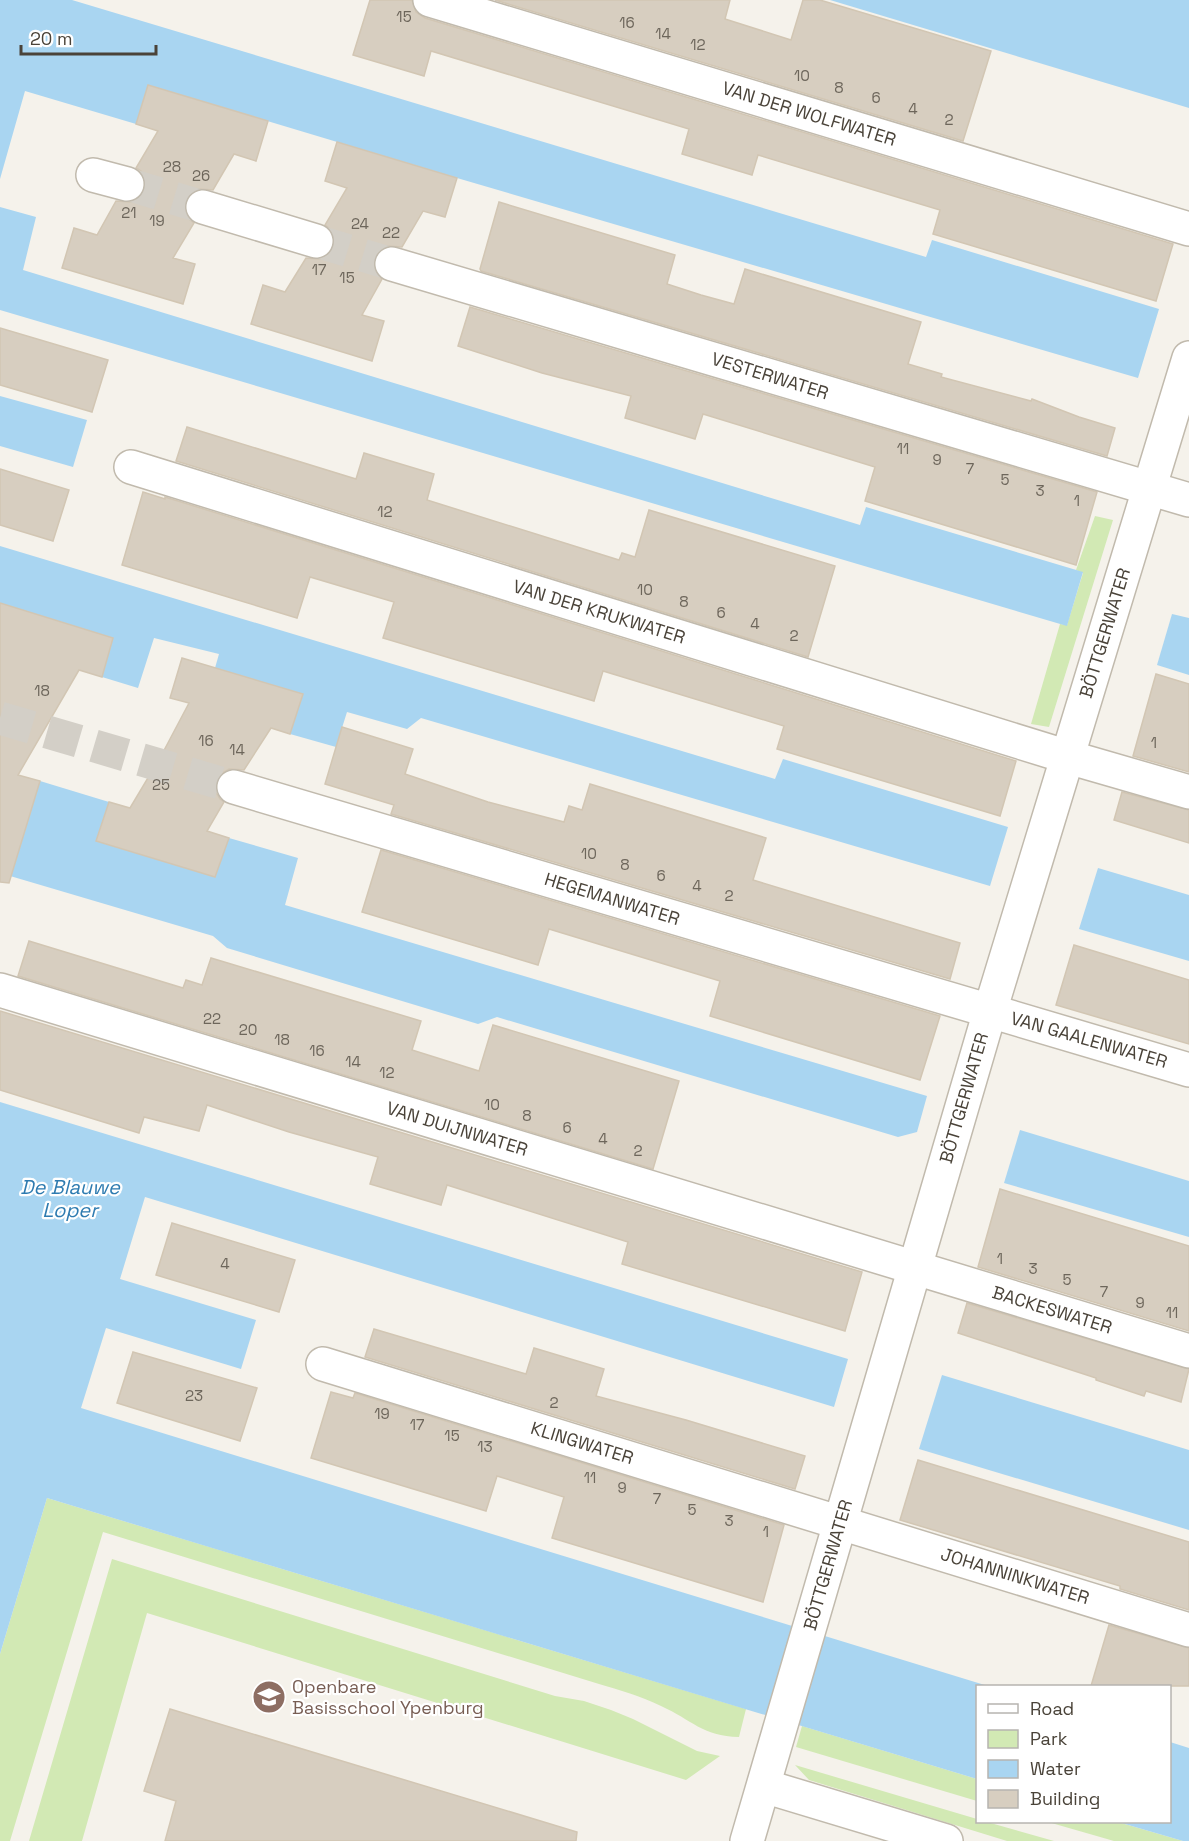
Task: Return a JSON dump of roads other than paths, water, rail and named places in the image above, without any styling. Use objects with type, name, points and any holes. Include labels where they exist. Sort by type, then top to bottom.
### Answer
[{"type":"street","name":"VAN DER WOLFWATER","points":[[430,0],[1189,229]]},
{"type":"street","points":[[93,175],[127,184]]},
{"type":"street","points":[[203,207],[316,241]]},
{"type":"street","name":"VESTERWATER","points":[[392,264],[1189,500]]},
{"type":"street","name":"BÖTTGERWATER","points":[[747,1841],[990,1011],[1189,358]]},
{"type":"street","name":"VAN DER KRUKWATER","points":[[131,467],[1068,757],[1189,792]]},
{"type":"street","name":"HEGEMANWATER","points":[[234,786],[990,1011]]},
{"type":"street","name":"VAN DUIJNWATER","points":[[0,990],[914,1269]]},
{"type":"street","name":"VAN GAALENWATER","points":[[990,1011],[1189,1070]]},
{"type":"street","name":"BACKESWATER","points":[[914,1269],[1189,1351]]},
{"type":"street","name":"KLINGWATER","points":[[323,1364],[840,1523]]},
{"type":"street","name":"JOHANNINKWATER","points":[[840,1523],[1189,1629]]},
{"type":"street","points":[[764,1786],[946,1841]]},
{"type":"water","points":[[0,0],[72,0],[926,257],[932,240],[1159,309],[1138,378],[148,85],[136,124],[25,91],[0,179]]},
{"type":"water","points":[[830,0],[1189,0],[1189,108]]},
{"type":"water","points":[[0,207],[36,217],[23,270],[860,525],[866,507],[1083,572],[1067,626],[0,310]]},
{"type":"water","points":[[0,396],[87,420],[73,467],[0,446]]},
{"type":"water","points":[[0,546],[775,779],[783,759],[1008,827],[990,886],[421,718],[407,729],[347,712],[336,747],[290,734],[302,695],[215,668],[219,654],[154,638],[138,688],[102,677],[113,638],[0,603]]},
{"type":"water","points":[[1172,614],[1189,618],[1189,675],[1157,665]]},
{"type":"water","points":[[40,781],[109,802],[97,841],[215,877],[229,838],[298,858],[285,905],[927,1096],[917,1132],[898,1137],[497,1017],[478,1024],[227,948],[213,936],[0,873],[0,812],[28,820]]},
{"type":"water","points":[[1098,868],[1189,895],[1189,961],[1079,929]]},
{"type":"water","name":"De Blauwe Loper","points":[[0,1102],[848,1359],[834,1407],[145,1197],[120,1279],[256,1320],[241,1369],[106,1328],[81,1408],[985,1685],[976,1685],[976,1779],[47,1498],[0,1654]]},
{"type":"water","points":[[1020,1130],[1189,1181],[1189,1237],[1004,1183]]},
{"type":"water","points":[[942,1375],[1189,1450],[1189,1530],[919,1449]]},
{"type":"water","points":[[1171,1742],[1189,1748],[1189,1841],[1121,1823],[1171,1823]]},
{"type":"tunnel","points":[[127,184],[203,207]]},
{"type":"tunnel","points":[[316,241],[392,264]]},
{"type":"tunnel","points":[[0,718],[234,787]]},
{"type":"place","name":"Openbare Basisschool Ypenburg","points":[[269,1697]]}]
